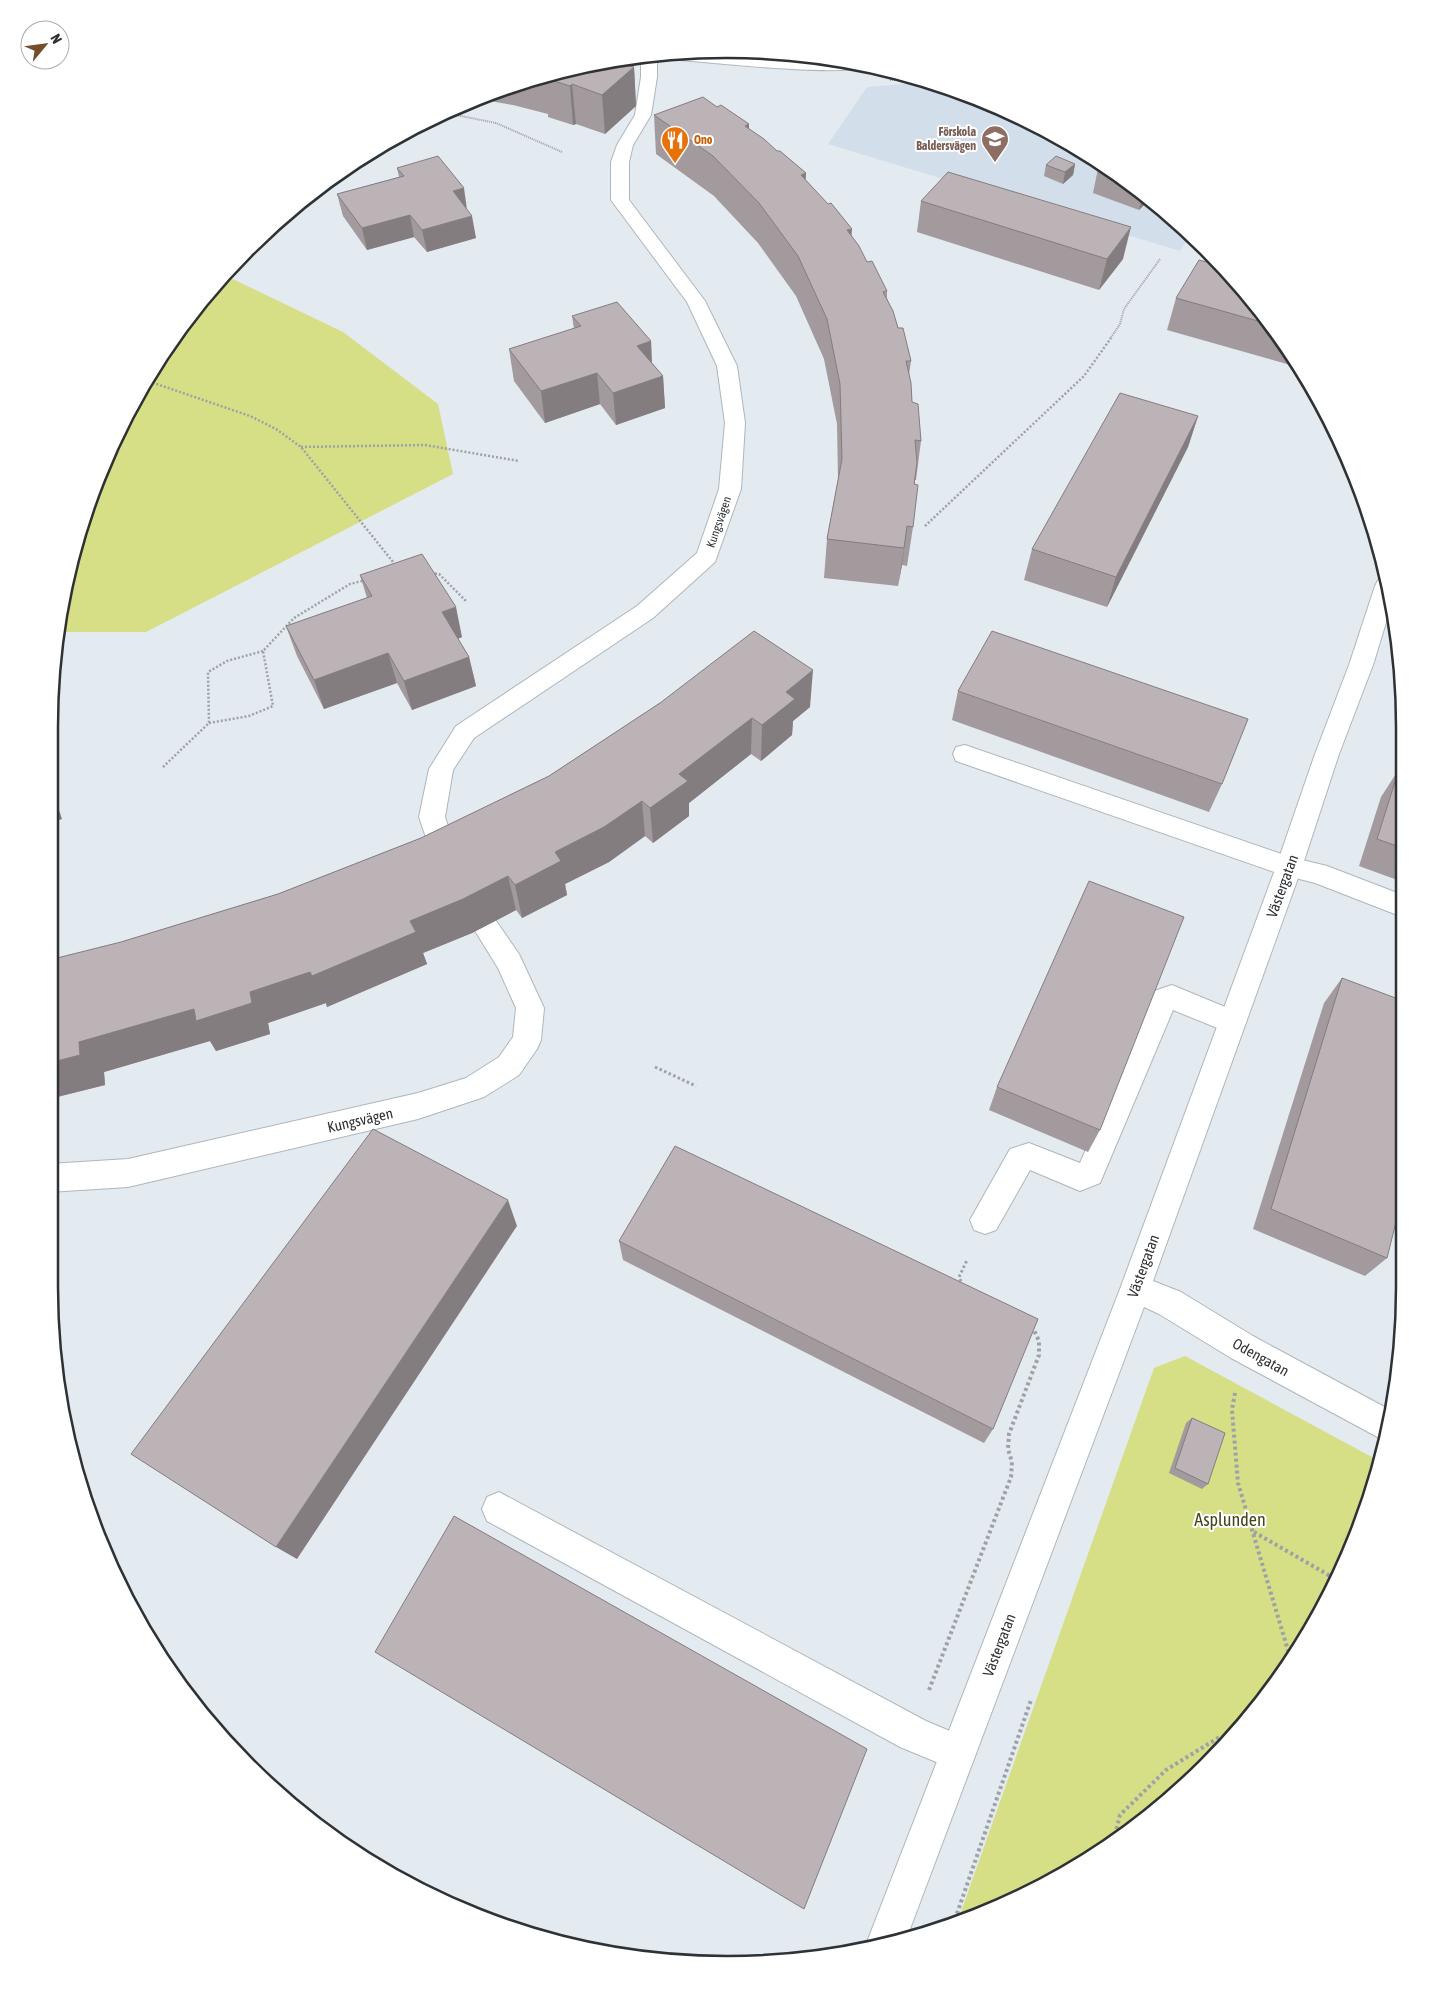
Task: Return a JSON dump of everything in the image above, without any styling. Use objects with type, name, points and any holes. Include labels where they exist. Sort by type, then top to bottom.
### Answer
[{"type":"street","points":[[720,58],[815,66],[828,65]]},
{"type":"street","name":"Kungsvägen","points":[[448,864],[432,816],[441,769],[465,732],[645,612],[703,560],[707,556],[730,489],[735,423],[727,366],[696,301],[620,200],[620,162],[625,145],[643,115],[649,77],[649,62]]},
{"type":"street","name":"Västergatan","points":[[888,1936],[1135,1289],[1289,867],[1327,754],[1361,665],[1383,596]]},
{"type":"street","points":[[965,754],[1289,867],[1318,873],[1396,903]]},
{"type":"street","name":"Kungsvägen","points":[[58,1177],[128,1173],[418,1106],[474,1088],[509,1066],[527,1040],[530,1008],[509,962],[485,926]]},
{"type":"street","points":[[985,1220],[1020,1158],[1029,1156],[1080,1177],[1090,1173],[1164,999],[1172,997],[1232,1022]]},
{"type":"street","name":"Odengatan","points":[[1135,1289],[1170,1303],[1242,1347],[1382,1423]]},
{"type":"street","points":[[499,1509],[913,1734],[958,1753]]},
{"type":"path","points":[[455,115],[496,123],[562,152]]},
{"type":"path","points":[[925,526],[1084,376],[1120,324],[1124,309],[1160,259]]},
{"type":"path","points":[[153,383],[250,416],[276,429],[301,447],[401,572]]},
{"type":"path","points":[[301,447],[425,445],[519,461]]},
{"type":"path","points":[[430,573],[439,574],[466,601]]},
{"type":"path","points":[[209,723],[208,672],[215,666],[227,661],[263,651],[294,618],[350,584],[367,580]]},
{"type":"path","points":[[162,767],[209,723],[249,716],[273,706],[263,651]]},
{"type":"path","points":[[655,1067],[696,1086]]},
{"type":"path","points":[[972,1291],[963,1287],[959,1277],[985,1220]]},
{"type":"path","points":[[913,1734],[1011,1477],[1012,1462],[1008,1449],[1009,1434],[1039,1355],[1039,1341],[1033,1327],[1027,1322]]},
{"type":"path","points":[[1242,1347],[1232,1410],[1238,1483],[1287,1651]]},
{"type":"path","points":[[1253,1532],[1330,1576]]},
{"type":"path","points":[[1116,1830],[1120,1814],[1166,1770],[1221,1737]]},
{"type":"shaded area","name":"Förskola Baldersvägen","points":[[911,83],[983,108],[1022,126],[1098,170],[1134,196],[1187,241],[1180,251],[828,144],[867,87]]},
{"type":"green space","points":[[230,278],[343,332],[438,404],[453,474],[146,632],[64,632],[80,553],[108,470],[147,392],[170,355],[196,319]]},
{"type":"green space","name":"Asplunden","points":[[1185,1356],[1373,1458],[1360,1502],[1345,1543],[1306,1621],[1283,1658],[1257,1694],[1200,1760],[1134,1817],[1098,1843],[1022,1887],[960,1913],[1154,1368]]},
{"type":"building","points":[[627,65],[634,67],[602,95],[572,84],[570,86],[552,80]]},
{"type":"building","points":[[703,97],[717,107],[721,105],[749,124],[745,126],[777,151],[780,151],[806,173],[801,175],[828,204],[831,203],[852,229],[847,230],[859,246],[867,262],[872,261],[887,291],[883,292],[893,311],[898,328],[903,328],[911,361],[906,361],[911,383],[912,402],[918,404],[921,441],[915,440],[917,463],[914,484],[918,485],[913,527],[907,526],[904,548],[827,539],[842,459],[840,384],[827,319],[798,256],[759,203],[713,156],[654,115]]},
{"type":"building","points":[[438,156],[464,188],[453,191],[472,216],[422,230],[410,215],[362,228],[337,194],[404,176],[397,168]]},
{"type":"building","points":[[1056,156],[1075,164],[1065,172],[1046,165]]},
{"type":"building","points":[[948,172],[1131,227],[1107,259],[921,201]]},
{"type":"building","points":[[1199,260],[1209,263],[1259,321],[1176,298]]},
{"type":"building","points":[[617,302],[651,341],[637,346],[663,376],[613,393],[597,373],[541,391],[509,349],[581,326],[572,316]]},
{"type":"building","points":[[1120,393],[1198,416],[1116,577],[1032,549]]},
{"type":"building","points":[[422,554],[456,607],[442,612],[469,657],[404,681],[388,653],[314,680],[286,626],[372,596],[360,575]]},
{"type":"building","points":[[754,631],[813,670],[786,692],[795,699],[762,725],[752,718],[679,774],[688,781],[650,808],[642,801],[604,827],[555,852],[561,861],[515,885],[508,876],[463,899],[410,921],[416,932],[312,976],[310,972],[250,992],[252,1003],[196,1021],[194,1009],[79,1042],[80,1055],[58,1061],[58,958],[121,942],[278,894],[421,838],[549,776],[660,703]]},
{"type":"building","points":[[992,631],[1248,719],[1222,784],[958,691]]},
{"type":"building","points":[[1396,779],[1396,846],[1377,839]]},
{"type":"building","points":[[1089,881],[1184,917],[1100,1130],[997,1087]]},
{"type":"building","points":[[1342,978],[1396,998],[1396,1222],[1387,1258],[1271,1209]]},
{"type":"building","points":[[373,1129],[508,1200],[276,1547],[131,1454]]},
{"type":"building","points":[[675,1146],[1038,1319],[993,1429],[619,1241]]},
{"type":"building","points":[[1192,1418],[1225,1433],[1208,1484],[1175,1468]]},
{"type":"building","points":[[454,1516],[867,1749],[804,1909],[375,1652]]},
{"type":"place","name":"Förskola Baldersvägen","points":[[995,163]]},
{"type":"place","name":"Ono","points":[[675,164]]}]
